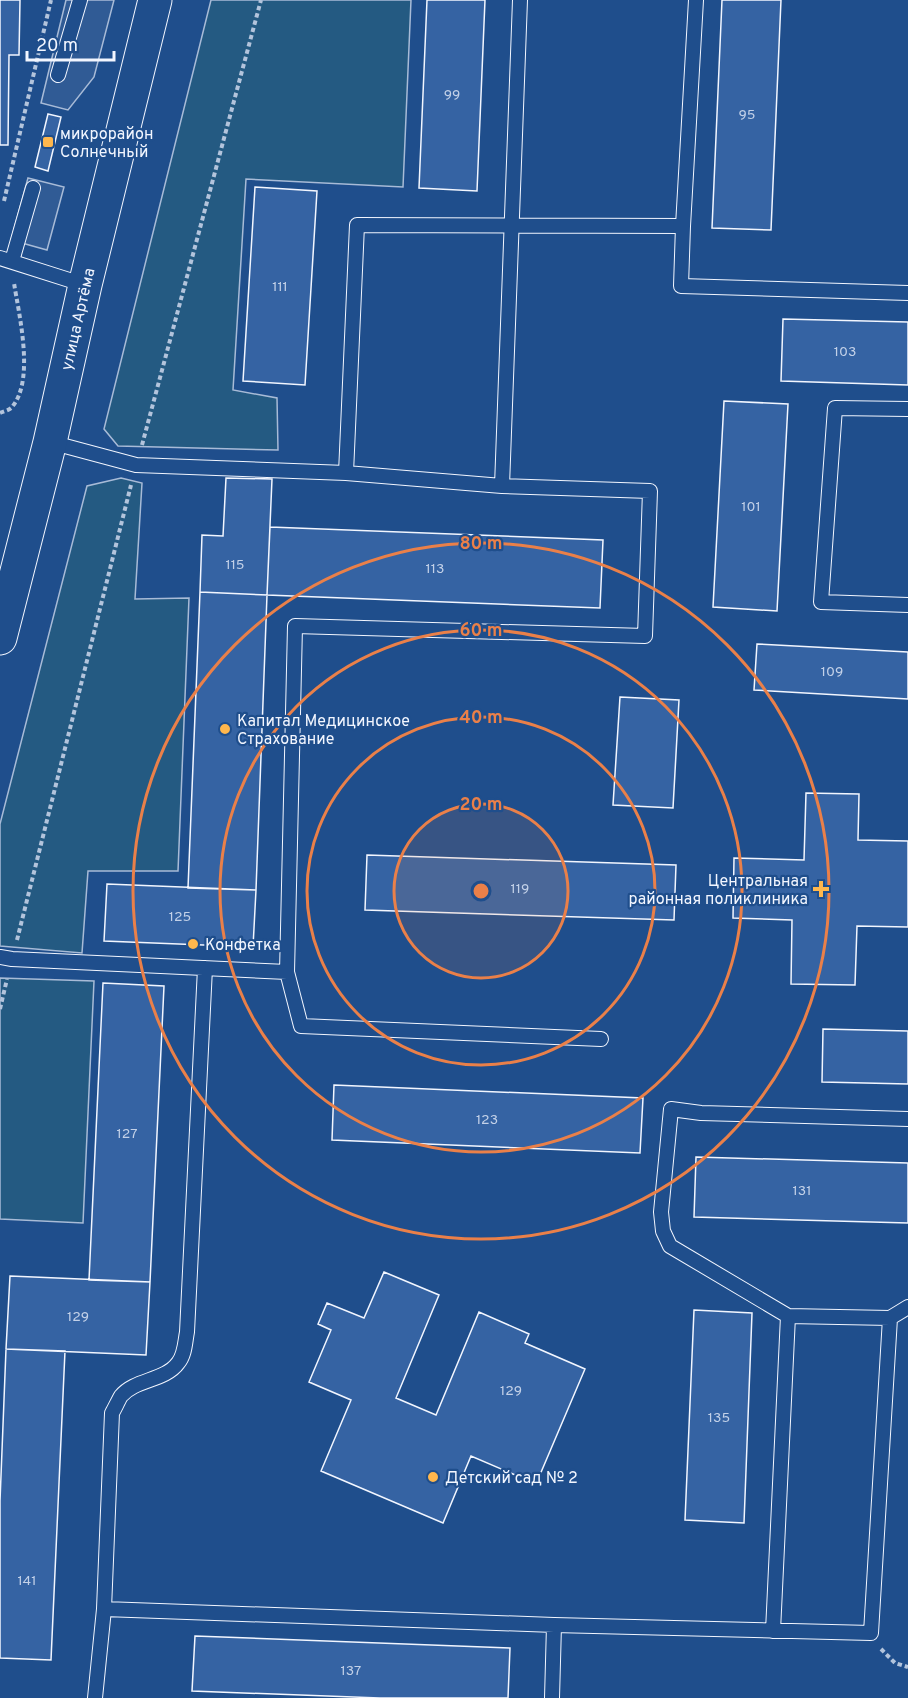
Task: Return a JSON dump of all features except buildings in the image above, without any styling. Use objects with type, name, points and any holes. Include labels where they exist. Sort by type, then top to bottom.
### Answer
[{"type":"main road","name":"улица Артёма","points":[[0,638],[4,601],[50,442],[85,285],[155,0]]},
{"type":"lane","points":[[58,75],[80,0]]},
{"type":"lane","points":[[502,486],[520,0]]},
{"type":"lane","points":[[696,0],[681,286],[908,293]]},
{"type":"lane","points":[[33,188],[6,260],[85,285]]},
{"type":"lane","points":[[346,473],[357,225],[683,226]]},
{"type":"lane","points":[[908,409],[835,408],[821,602],[908,605]]},
{"type":"lane","points":[[50,442],[136,465],[346,473],[502,486],[650,491],[645,636],[295,626],[287,972],[301,1026],[601,1039]]},
{"type":"lane","points":[[6,958],[287,972]]},
{"type":"lane","points":[[95,1698],[104,1609],[112,1413],[122,1395],[140,1383],[166,1373],[178,1364],[184,1352],[205,968]]},
{"type":"lane","points":[[908,1119],[701,1113],[671,1109],[661,1212],[663,1231],[670,1246],[788,1316],[890,1318],[908,1307]]},
{"type":"lane","points":[[773,1631],[788,1316]]},
{"type":"lane","points":[[104,1609],[554,1626],[872,1633],[890,1318]]},
{"type":"lane","points":[[552,1698],[554,1626]]},
{"type":"path","points":[[2,210],[51,0]]},
{"type":"path","points":[[0,1009],[6,958],[261,0]]},
{"type":"path","points":[[0,413],[12,408],[22,387],[24,365],[6,260]]},
{"type":"path","points":[[872,1633],[882,1650],[895,1663],[908,1667]]},
{"type":"shaded area","points":[[66,0],[114,0],[94,77],[68,110],[41,103]]},
{"type":"shaded area","points":[[211,0],[411,0],[403,187],[246,179],[233,390],[277,398],[278,450],[118,446],[104,429]]},
{"type":"shaded area","points":[[28,178],[64,187],[47,250],[11,240]]},
{"type":"shaded area","points":[[121,478],[142,483],[135,599],[189,598],[178,871],[88,871],[82,953],[0,946],[0,824],[87,486]]},
{"type":"shaded area","points":[[0,978],[94,981],[83,1223],[0,1219]]},
{"type":"place","name":"микрорайон Солнечный","points":[[48,142]]},
{"type":"place","name":"Капитал Медицинское Страхование","points":[[225,729]]},
{"type":"place","name":"Центральная районная поликлиника","points":[[821,889]]},
{"type":"place","name":"Конфетка","points":[[193,944]]},
{"type":"place","name":"Детский сад № 2","points":[[433,1477]]}]
